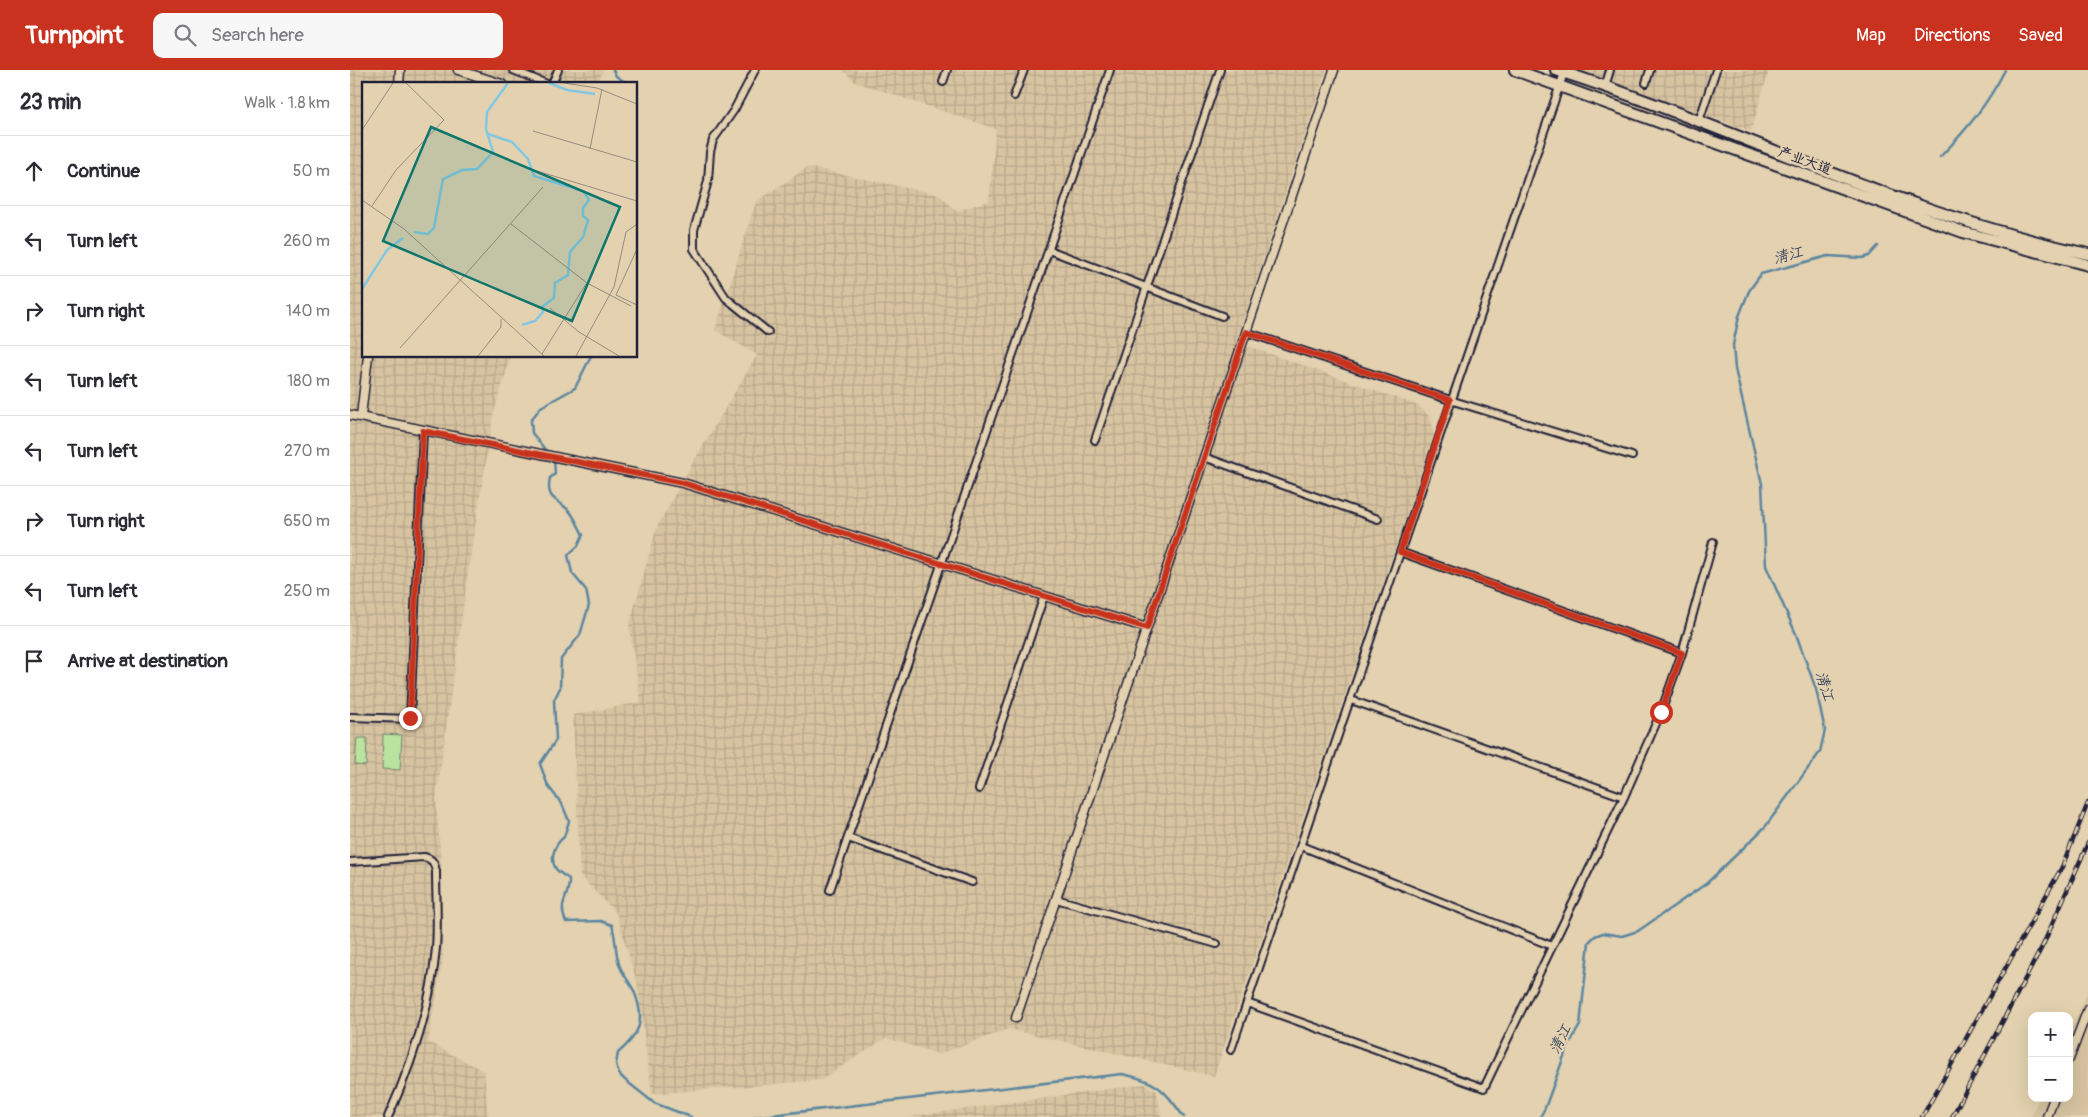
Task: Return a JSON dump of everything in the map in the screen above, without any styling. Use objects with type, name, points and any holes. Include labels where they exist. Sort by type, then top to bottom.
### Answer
[{"type":"main road","name":"产业大道","points":[[1516,70],[1963,232],[2088,265]]},
{"type":"main road","name":"产业大道","points":[[1560,71],[1699,121],[1966,222],[2046,245],[2088,254]]},
{"type":"street","points":[[458,70],[496,82]]},
{"type":"street","points":[[513,70],[542,82]]},
{"type":"street","points":[[553,82],[558,70]]},
{"type":"street","points":[[755,70],[734,110],[713,140],[710,152],[708,181],[697,215],[693,242],[694,249],[726,298],[768,332]]},
{"type":"street","points":[[943,82],[947,70]]},
{"type":"street","points":[[1014,96],[1024,70]]},
{"type":"street","points":[[830,890],[1110,70]]},
{"type":"street","points":[[1095,440],[1220,70]]},
{"type":"street","points":[[1016,1018],[1334,70]]},
{"type":"street","points":[[1605,87],[1610,70]]},
{"type":"street","points":[[1646,83],[1650,70]]},
{"type":"street","points":[[1699,121],[1716,70]]},
{"type":"street","points":[[1231,1050],[1351,700],[1450,400],[1560,85],[1560,71]]},
{"type":"street","points":[[1049,250],[1222,316]]},
{"type":"street","points":[[1246,332],[1450,400],[1632,456]]},
{"type":"street","points":[[361,416],[368,358]]},
{"type":"street","points":[[350,415],[683,483],[1147,628]]},
{"type":"street","points":[[350,717],[410,718],[423,431]]},
{"type":"street","points":[[1204,457],[1378,518]]},
{"type":"street","points":[[1247,1003],[1484,1088],[1624,797],[1661,712],[1682,653],[1714,542]]},
{"type":"street","points":[[1400,552],[1682,653]]},
{"type":"street","points":[[979,789],[1044,596]]},
{"type":"street","points":[[1351,700],[1624,797]]},
{"type":"street","points":[[848,838],[972,882]]},
{"type":"street","points":[[1301,846],[1552,946]]},
{"type":"street","points":[[350,862],[424,856],[434,864],[436,871],[436,947],[431,986],[422,1026],[388,1117]]},
{"type":"street","points":[[1056,899],[1217,944]]},
{"type":"street","points":[[2069,1057],[2088,1009]]},
{"type":"street","points":[[2047,1117],[2053,1102]]},
{"type":"shaded area","points":[[350,70],[603,70],[599,82],[362,82],[362,358],[510,358],[494,412],[472,545],[436,800],[441,862],[443,958],[428,1042],[484,1071],[488,1117],[350,1117]]},
{"type":"shaded area","points":[[843,70],[1326,70],[1236,342],[1419,406],[1431,418],[1434,435],[1214,1076],[1009,1029],[939,1054],[886,1038],[821,1080],[652,1094],[637,982],[616,913],[580,876],[573,715],[641,702],[629,626],[657,527],[757,355],[715,330],[756,202],[808,167],[940,195],[956,211],[989,201],[996,129],[855,82]]},
{"type":"shaded area","points":[[1575,70],[1769,70],[1751,131]]},
{"type":"shaded area","points":[[2088,991],[2088,1117],[2031,1117],[2037,1102],[2073,1102],[2073,1023]]},
{"type":"shaded area","points":[[1145,1084],[1157,1091],[1161,1117],[907,1117]]},
{"type":"green space","points":[[383,734],[402,735],[400,770],[382,769]]},
{"type":"green space","points":[[357,738],[367,738],[366,766],[355,765]]},
{"type":"waterway","points":[[613,70],[616,76],[625,82]]},
{"type":"waterway","name":"清江","points":[[1940,157],[1976,116],[2005,70]]},
{"type":"waterway","name":"清江","points":[[1540,1117],[1567,1048],[1580,1025],[1589,942],[1595,936],[1603,933],[1622,936],[1638,931],[1707,883],[1765,827],[1820,752],[1825,730],[1816,689],[1796,634],[1766,566],[1762,484],[1735,369],[1733,345],[1739,316],[1749,291],[1761,274],[1828,256],[1862,258],[1869,256],[1878,246]]},
{"type":"waterway","points":[[547,452],[532,433],[531,420],[541,407],[575,388],[590,358]]},
{"type":"waterway","points":[[554,460],[555,474],[550,478],[549,491],[551,496],[571,513],[583,535],[578,546],[568,555],[572,573],[586,590],[589,605],[580,635],[561,659],[560,688],[554,700],[556,740],[540,764],[548,786],[562,804],[569,821],[564,837],[558,843],[553,856],[556,869],[569,879],[568,891],[563,905],[564,915],[566,922],[601,921],[612,925],[619,964],[634,991],[640,1011],[639,1026],[636,1033],[618,1053],[616,1064],[619,1074],[654,1103],[691,1117]]},
{"type":"waterway","points":[[755,1117],[1122,1074],[1152,1083],[1171,1099],[1184,1117]]},
{"type":"railway","points":[[1922,1117],[2062,867],[2088,803]]},
{"type":"railway","points":[[1952,1117],[2043,945],[2088,843]]},
{"type":"route","points":[[410,718],[423,431],[683,483],[1147,628],[1246,332],[1450,400],[1400,552],[1682,653],[1661,712]]}]
